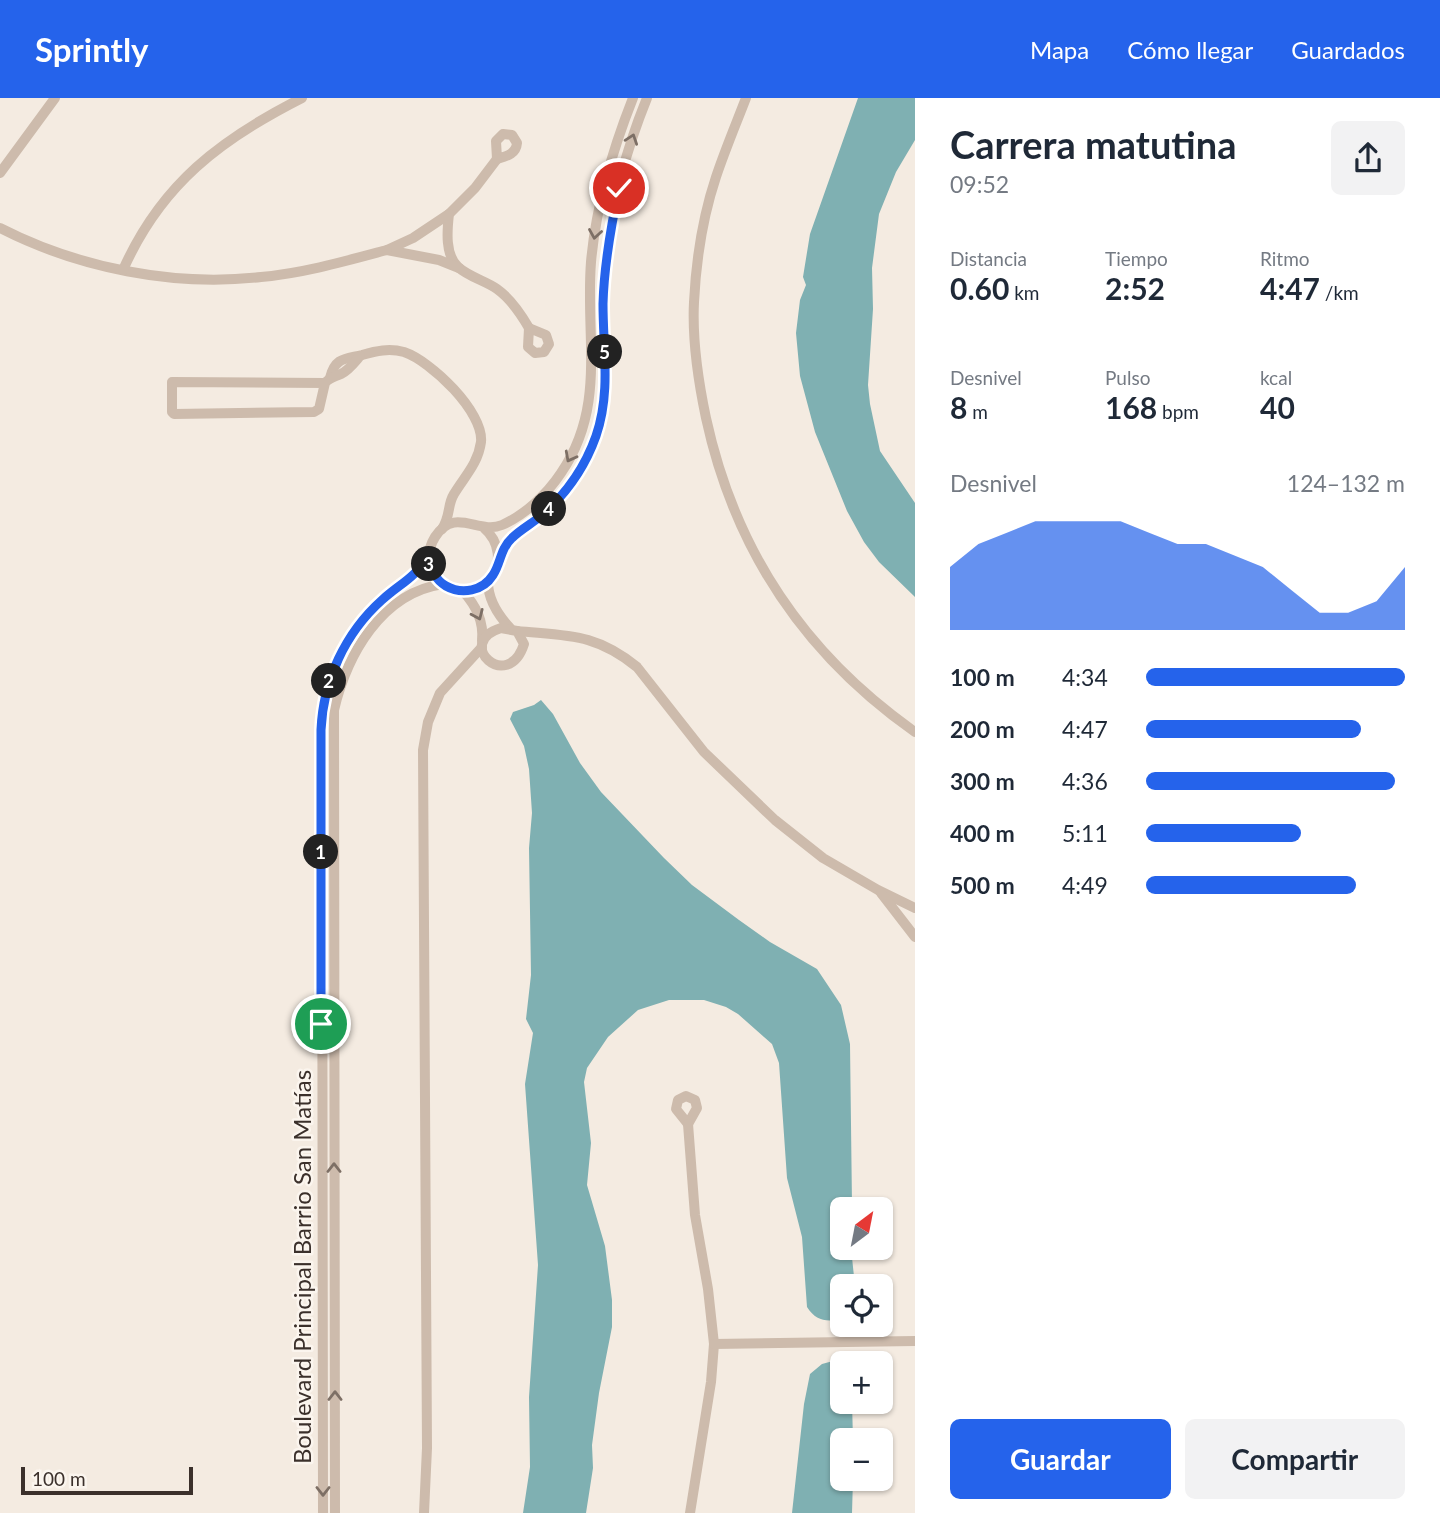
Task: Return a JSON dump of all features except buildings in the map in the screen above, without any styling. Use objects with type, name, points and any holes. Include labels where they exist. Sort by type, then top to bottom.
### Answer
[{"type":"street","points":[[0,173],[54,98]]},
{"type":"street","points":[[123,270],[140,235],[182,179],[237,134],[302,98]]},
{"type":"street","points":[[451,510],[465,522],[494,528],[503,525],[521,514],[549,488],[572,455],[588,416],[592,381],[589,333],[592,261],[608,172],[632,98]]},
{"type":"street","points":[[327,380],[319,409],[314,412],[172,412],[171,383],[174,381],[327,380],[351,368],[360,356],[381,350],[395,350],[414,356],[434,370],[474,414],[481,436],[478,455],[454,495],[451,510],[442,529],[432,541],[429,555],[432,571],[443,584],[463,591],[472,590],[488,582],[511,539],[542,515],[567,489],[584,463],[595,438],[605,391],[603,300],[613,215],[627,153],[647,98]]},
{"type":"street","points":[[747,98],[715,178],[696,275],[694,338],[699,384],[710,440],[735,515],[752,552],[783,603],[828,659],[876,703],[915,732]]},
{"type":"street","points":[[0,228],[38,245],[123,270],[200,279],[262,277],[387,250],[414,239],[449,214],[475,188],[497,159]]},
{"type":"street","points":[[449,214],[447,240],[451,256],[458,268]]},
{"type":"street","points":[[387,250],[430,258],[458,268],[500,291],[516,308],[529,328]]},
{"type":"street","points":[[442,529],[465,522]]},
{"type":"street","points":[[483,527],[495,540],[499,558]]},
{"type":"street","name":"Boulevard Principal Barrio San Matías","points":[[323,1513],[322,714],[329,681],[356,629],[377,604],[414,577],[429,555]]},
{"type":"street","points":[[488,582],[495,608],[524,644],[521,653]]},
{"type":"street","name":"Boulevard Principal Barrio San Matías","points":[[335,1513],[334,710],[343,679],[369,632],[404,598],[427,586],[443,584]]},
{"type":"street","points":[[463,591],[482,622],[483,656],[493,664]]},
{"type":"street","points":[[424,1513],[427,1448],[423,750],[428,722],[440,694],[450,680],[468,663],[493,631],[571,634],[590,640],[638,667],[704,752],[751,799],[823,858],[915,908]]},
{"type":"street","points":[[468,663],[508,664],[543,632]]},
{"type":"street","points":[[878,890],[915,937]]},
{"type":"street","points":[[688,1124],[693,1203],[714,1343],[712,1382],[690,1513]]},
{"type":"street","points":[[714,1343],[915,1341]]},
{"type":"water","points":[[858,98],[915,98],[915,140],[896,172],[879,214],[872,268],[873,309],[868,385],[880,451],[915,503],[915,597],[879,562],[847,511],[815,432],[800,376],[796,333],[800,300],[806,285],[803,277],[810,234]]},
{"type":"water","points":[[541,700],[553,714],[580,763],[601,792],[692,885],[770,942],[817,969],[841,1005],[850,1044],[852,1197],[830,1197],[830,1260],[852,1260],[854,1274],[830,1274],[830,1320],[818,1318],[807,1307],[802,1237],[787,1178],[779,1063],[772,1044],[726,1007],[704,1000],[669,1000],[638,1010],[608,1037],[587,1068],[584,1082],[591,1143],[587,1185],[605,1246],[612,1300],[612,1327],[599,1393],[592,1445],[593,1468],[586,1513],[523,1513],[530,1467],[529,1397],[538,1265],[525,1084],[533,1033],[526,1019],[531,975],[529,848],[532,813],[529,769],[524,746],[510,719],[513,712]]},
{"type":"water","points":[[830,1362],[830,1414],[852,1414],[853,1428],[830,1428],[830,1491],[853,1491],[852,1513],[792,1513],[810,1374],[822,1364]]},
{"type":"route","points":[[321,1024],[321,730],[324,697],[329,681],[346,645],[365,617],[389,593],[414,577],[429,555],[432,571],[443,584],[463,591],[480,587],[494,575],[504,547],[555,502],[584,463],[592,447],[603,408],[606,368],[603,326],[605,272],[619,188]]}]
